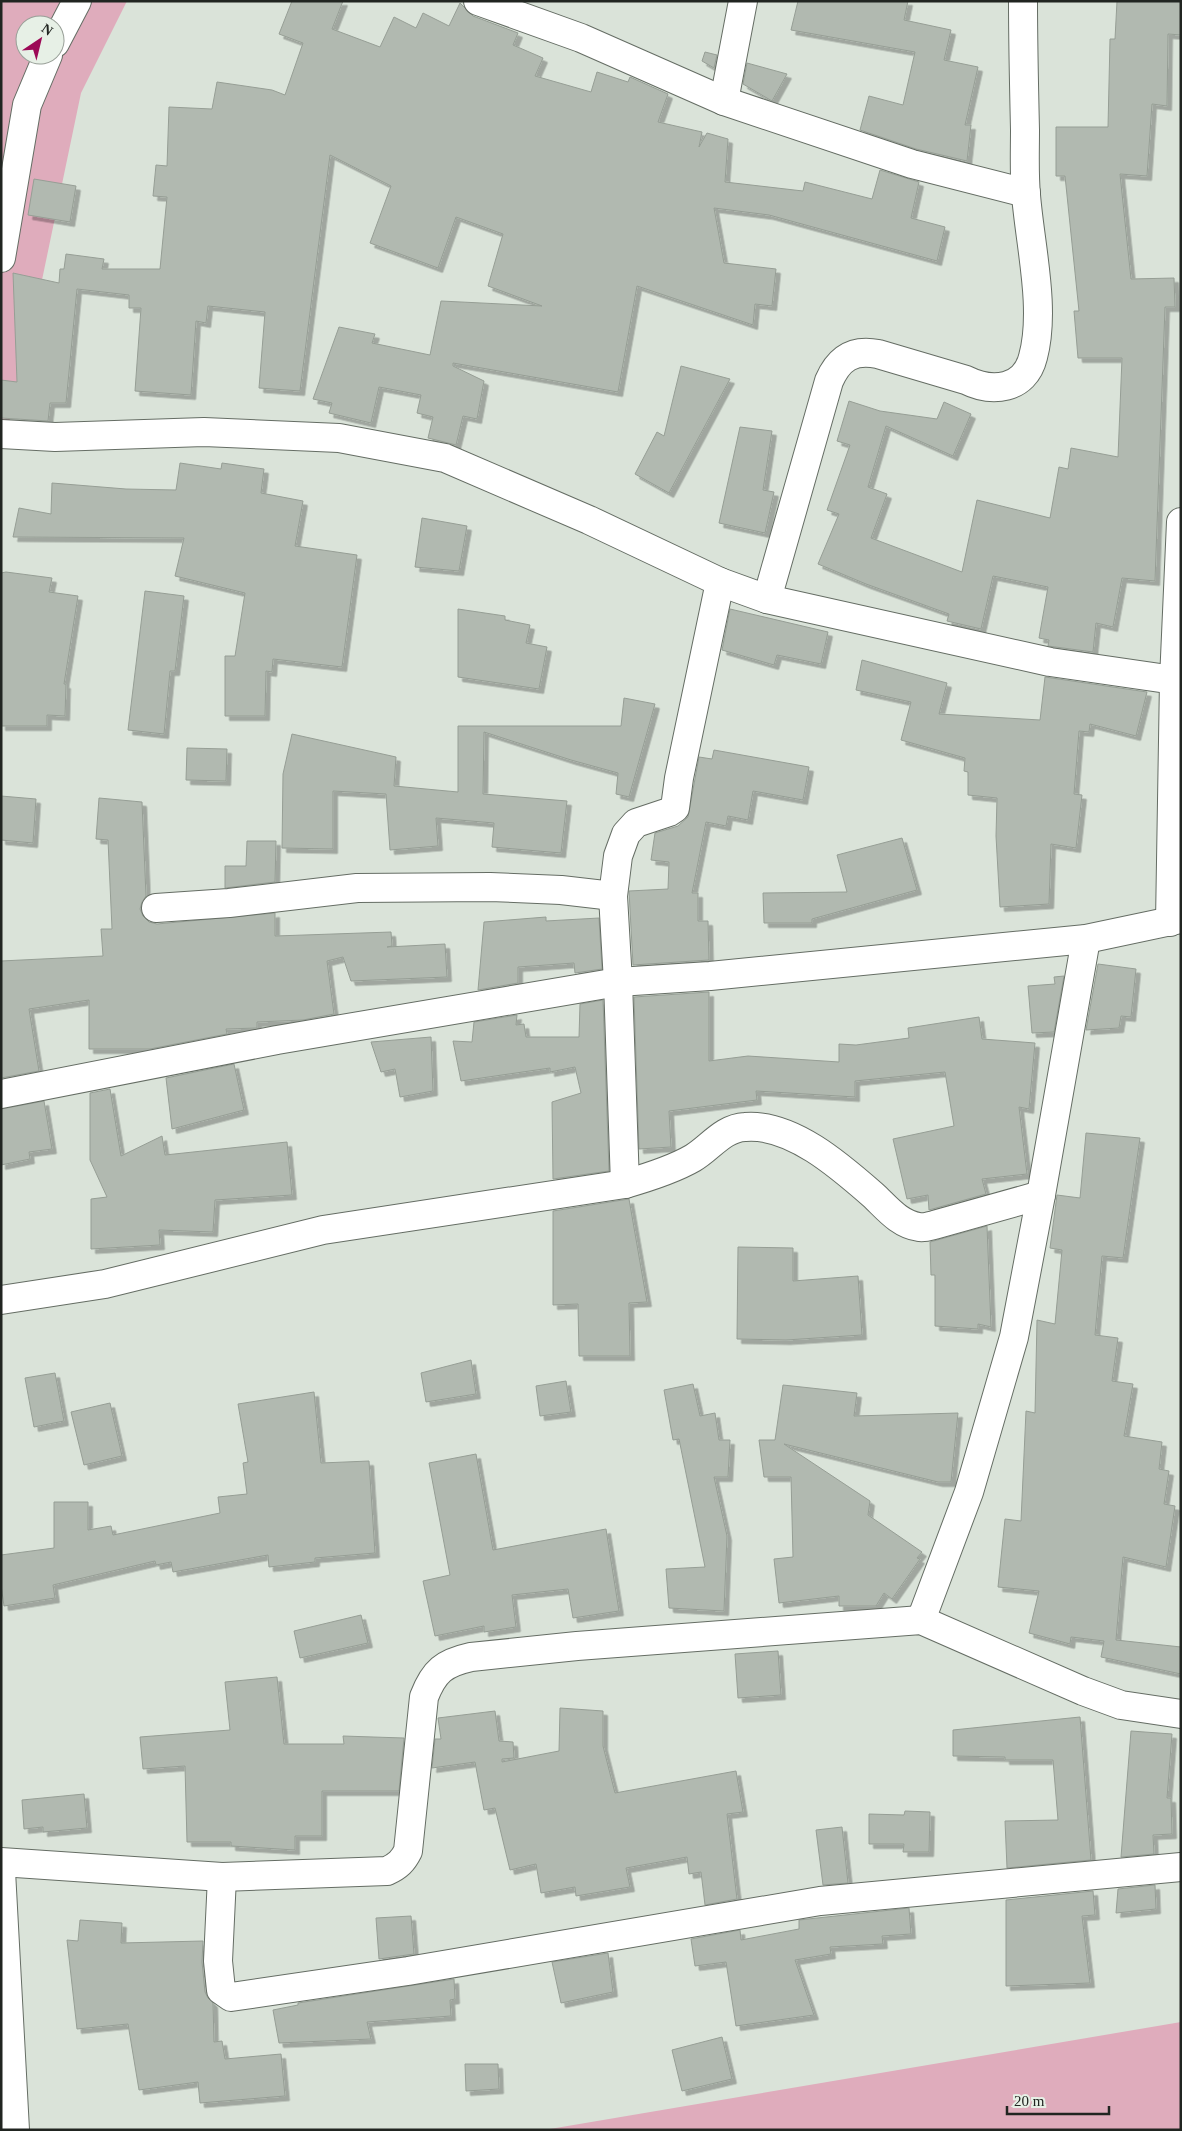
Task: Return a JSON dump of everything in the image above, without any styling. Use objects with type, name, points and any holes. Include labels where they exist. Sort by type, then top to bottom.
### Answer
[{"type":"street","points":[[65,24],[77,1]]},
{"type":"street","points":[[478,1],[581,38],[724,101],[912,164],[1026,193]]},
{"type":"street","points":[[724,101],[744,1]]},
{"type":"street","points":[[767,599],[829,381],[834,370],[842,361],[853,354],[872,353],[992,389],[1006,386],[1018,380],[1028,371],[1033,358],[1038,318],[1026,193],[1023,1]]},
{"type":"street","points":[[1,258],[27,105],[44,65]]},
{"type":"street","points":[[1,434],[55,437],[204,432],[339,438],[445,458],[589,520],[720,582],[767,599],[1050,662],[1174,680]]},
{"type":"street","points":[[1,1094],[277,1040],[618,982],[720,975],[1086,939],[1175,920],[1174,680],[1181,522]]},
{"type":"street","points":[[625,1184],[613,896],[618,856],[626,834],[636,822],[669,812],[675,808],[679,778],[720,582]]},
{"type":"street","points":[[156,908],[229,903],[357,888],[490,886],[561,890],[613,896]]},
{"type":"street","points":[[921,1620],[969,1492],[1014,1337],[1086,939]]},
{"type":"street","points":[[1,1300],[106,1284],[323,1230],[625,1184],[643,1179],[692,1158],[723,1134],[743,1127],[761,1127],[789,1135],[819,1152],[864,1187],[894,1216],[920,1228],[1041,1195]]},
{"type":"street","points":[[1,1862],[222,1877],[377,1872],[396,1867],[404,1860],[410,1841],[424,1697],[430,1681],[441,1669],[454,1661],[471,1657],[577,1646],[921,1620],[1082,1691],[1121,1705],[1181,1714]]},
{"type":"street","points":[[222,1877],[218,1961],[221,1990],[231,1997],[408,1971],[820,1901],[1181,1867]]},
{"type":"street","points":[[1,1871],[15,2130]]},
{"type":"shaded area","points":[[1,1],[127,1],[81,93],[18,395],[1,447]]},
{"type":"shaded area","points":[[1181,2022],[1181,2130],[544,2130]]},
{"type":"building","points":[[292,1],[343,1],[332,29],[380,47],[394,17],[416,28],[423,13],[449,26],[460,3],[473,16],[518,33],[513,45],[543,58],[535,76],[591,92],[597,72],[628,82],[630,77],[668,94],[658,122],[702,132],[699,147],[707,133],[728,139],[725,182],[803,191],[805,182],[872,199],[880,170],[919,182],[911,218],[945,227],[937,261],[769,215],[714,208],[724,263],[776,269],[772,306],[755,304],[753,325],[637,286],[618,392],[453,363],[453,366],[484,381],[477,419],[463,416],[456,445],[428,438],[433,417],[417,413],[421,395],[379,387],[371,423],[329,413],[332,403],[313,399],[339,327],[375,334],[372,343],[430,355],[441,301],[542,306],[488,286],[503,234],[456,217],[438,268],[370,243],[391,186],[330,155],[300,391],[259,388],[265,312],[208,306],[206,323],[196,321],[191,395],[135,391],[141,308],[129,308],[129,295],[77,289],[66,403],[50,403],[48,421],[1,418],[1,380],[17,382],[13,273],[59,283],[60,269],[64,269],[66,254],[104,259],[102,269],[160,269],[167,197],[153,196],[156,165],[167,166],[169,107],[212,109],[217,82],[272,90],[285,95],[303,43],[279,34]]},
{"type":"building","points":[[798,1],[908,1],[904,20],[951,30],[944,60],[978,67],[965,125],[971,125],[967,161],[916,149],[860,130],[869,96],[903,105],[915,52],[791,30]]},
{"type":"building","points":[[1117,1],[1181,1],[1181,35],[1168,34],[1167,106],[1152,104],[1147,176],[1120,174],[1131,279],[1174,278],[1175,307],[1165,307],[1155,581],[1122,578],[1113,627],[1096,623],[1093,652],[1048,646],[1049,640],[1039,638],[1048,587],[993,576],[981,629],[947,621],[949,614],[866,584],[818,564],[839,514],[827,510],[850,445],[837,441],[849,401],[880,411],[937,419],[944,402],[971,414],[953,456],[886,426],[868,487],[887,494],[871,538],[962,572],[977,500],[1050,518],[1059,467],[1068,469],[1071,448],[1118,457],[1122,358],[1078,358],[1074,311],[1079,311],[1065,176],[1056,176],[1056,127],[1108,127],[1110,39],[1115,39]]},
{"type":"building","points":[[705,52],[717,55],[714,68],[702,61]]},
{"type":"building","points":[[747,63],[787,74],[772,101],[743,84]]},
{"type":"building","points":[[34,179],[76,186],[70,222],[28,215]]},
{"type":"building","points":[[681,366],[730,379],[669,493],[635,474],[657,432],[664,436]]},
{"type":"building","points":[[740,427],[772,431],[763,490],[774,492],[765,533],[719,523]]},
{"type":"building","points":[[180,463],[221,469],[222,463],[264,469],[261,493],[303,501],[295,546],[357,555],[342,667],[273,659],[272,672],[266,671],[265,716],[225,716],[225,656],[235,656],[245,593],[175,576],[184,538],[13,537],[19,508],[51,514],[52,483],[126,489],[176,490]]},
{"type":"building","points":[[422,518],[467,526],[459,571],[415,567]]},
{"type":"building","points":[[1,573],[52,578],[49,592],[78,596],[64,684],[66,684],[65,716],[47,715],[47,726],[1,726]]},
{"type":"building","points":[[145,591],[184,596],[175,671],[170,671],[164,734],[128,730]]},
{"type":"building","points":[[458,609],[505,616],[505,620],[530,625],[526,643],[547,647],[539,689],[458,677]]},
{"type":"building","points":[[730,609],[828,632],[821,664],[777,655],[774,665],[722,650]]},
{"type":"building","points":[[862,660],[947,683],[939,714],[1040,720],[1045,677],[1147,692],[1136,736],[1090,724],[1089,732],[1079,731],[1074,794],[1082,795],[1076,848],[1051,844],[1049,904],[1000,907],[996,836],[997,798],[968,795],[968,772],[964,771],[965,758],[901,740],[911,702],[856,690]]},
{"type":"building","points":[[624,698],[655,704],[629,797],[616,794],[618,773],[484,732],[483,794],[567,801],[561,853],[492,847],[494,823],[436,818],[438,846],[390,850],[386,794],[333,791],[333,849],[282,848],[283,774],[292,734],[396,757],[394,786],[458,792],[458,726],[621,726]]},
{"type":"building","points":[[187,748],[227,749],[226,781],[186,780]]},
{"type":"building","points":[[714,750],[809,767],[803,800],[753,791],[748,820],[728,816],[726,826],[706,822],[692,893],[698,893],[698,921],[708,921],[709,960],[633,965],[629,891],[668,889],[669,862],[651,860],[655,833],[678,826],[688,817],[699,757],[712,759]]},
{"type":"building","points":[[1,796],[36,799],[33,843],[1,840]]},
{"type":"building","points":[[99,798],[142,802],[146,896],[140,909],[143,916],[149,922],[157,924],[275,913],[275,936],[391,932],[392,946],[387,947],[445,944],[447,977],[351,981],[343,957],[327,961],[334,1014],[303,1020],[257,1022],[257,1028],[226,1029],[227,1034],[150,1049],[89,1049],[89,1000],[29,1009],[39,1071],[1,1078],[1,961],[103,956],[101,929],[112,929],[108,840],[96,839]]},
{"type":"building","points":[[902,838],[917,890],[812,919],[812,923],[764,923],[763,893],[847,892],[837,855]]},
{"type":"building","points":[[247,841],[276,841],[275,882],[225,888],[225,866],[246,866]]},
{"type":"building","points":[[546,917],[546,921],[599,918],[602,969],[575,973],[574,963],[518,967],[518,983],[478,990],[484,922]]},
{"type":"building","points":[[1098,964],[1136,969],[1131,1017],[1121,1016],[1119,1028],[1086,1030]]},
{"type":"building","points":[[1064,976],[1054,1032],[1032,1033],[1028,986],[1055,984],[1054,977]]},
{"type":"building","points":[[709,992],[709,1061],[748,1056],[839,1062],[839,1044],[856,1045],[909,1038],[908,1028],[979,1017],[982,1039],[1035,1043],[1029,1109],[1019,1107],[1027,1174],[982,1179],[986,1194],[929,1210],[928,1195],[907,1199],[893,1139],[954,1126],[945,1072],[855,1081],[855,1097],[756,1091],[757,1100],[669,1111],[671,1147],[639,1149],[634,997]]},
{"type":"building","points":[[603,1000],[609,1171],[553,1179],[552,1102],[581,1093],[575,1067],[550,1072],[550,1068],[461,1081],[453,1041],[472,1042],[474,1022],[517,1015],[516,1025],[524,1024],[526,1037],[579,1037],[580,1004]]},
{"type":"building","points":[[431,1037],[433,1091],[400,1097],[395,1069],[381,1072],[371,1042]]},
{"type":"building","points":[[234,1064],[244,1110],[172,1129],[166,1078]]},
{"type":"building","points":[[110,1089],[121,1156],[162,1136],[165,1155],[287,1142],[292,1195],[215,1200],[213,1232],[159,1230],[160,1245],[91,1249],[91,1199],[107,1197],[90,1160],[90,1093]]},
{"type":"building","points":[[44,1101],[52,1149],[29,1152],[30,1159],[1,1165],[1,1109]]},
{"type":"building","points":[[1086,1133],[1140,1138],[1123,1258],[1102,1256],[1095,1335],[1118,1338],[1112,1381],[1133,1384],[1124,1436],[1162,1442],[1159,1469],[1169,1471],[1164,1504],[1175,1506],[1166,1567],[1123,1557],[1116,1640],[1181,1647],[1181,1674],[1101,1657],[1104,1641],[1071,1637],[1070,1644],[1029,1633],[1039,1591],[998,1587],[1005,1519],[1021,1521],[1026,1411],[1035,1413],[1037,1320],[1055,1324],[1062,1250],[1050,1248],[1057,1195],[1080,1198]]},
{"type":"building","points":[[629,1199],[647,1302],[629,1303],[630,1356],[579,1356],[578,1304],[553,1305],[553,1211]]},
{"type":"building","points":[[987,1226],[991,1327],[978,1324],[978,1329],[935,1326],[935,1275],[931,1275],[930,1242]]},
{"type":"building","points":[[738,1247],[793,1248],[793,1281],[858,1276],[862,1335],[786,1340],[737,1339]]},
{"type":"building","points":[[471,1360],[476,1394],[426,1402],[421,1373]]},
{"type":"building","points":[[55,1373],[64,1421],[34,1427],[25,1378]]},
{"type":"building","points":[[566,1381],[571,1412],[540,1416],[536,1386]]},
{"type":"building","points":[[693,1384],[700,1416],[715,1413],[719,1440],[730,1440],[728,1477],[714,1477],[727,1536],[724,1611],[669,1608],[666,1569],[705,1567],[679,1439],[673,1440],[664,1390]]},
{"type":"building","points":[[783,1385],[857,1393],[854,1416],[958,1413],[951,1482],[938,1482],[784,1444],[870,1501],[868,1515],[922,1552],[917,1558],[920,1559],[892,1599],[884,1593],[876,1606],[839,1606],[839,1596],[779,1603],[774,1559],[793,1557],[791,1477],[764,1477],[759,1440],[775,1440]]},
{"type":"building","points":[[314,1392],[321,1463],[369,1461],[375,1553],[315,1558],[315,1562],[269,1567],[268,1555],[173,1572],[171,1562],[156,1565],[155,1561],[53,1585],[55,1598],[4,1606],[1,1585],[1,1555],[54,1548],[54,1502],[88,1502],[88,1530],[111,1526],[113,1535],[220,1513],[218,1497],[247,1494],[243,1463],[248,1462],[238,1404]]},
{"type":"building","points":[[110,1403],[122,1456],[84,1465],[71,1412]]},
{"type":"building","points":[[476,1454],[493,1550],[606,1529],[619,1611],[573,1618],[568,1589],[512,1595],[516,1627],[484,1632],[484,1626],[435,1636],[423,1581],[450,1575],[429,1463]]},
{"type":"building","points":[[361,1615],[368,1643],[300,1658],[294,1631]]},
{"type":"building","points":[[778,1651],[781,1695],[738,1698],[735,1654]]},
{"type":"building","points":[[277,1677],[284,1744],[344,1744],[343,1736],[404,1738],[399,1791],[322,1791],[322,1836],[295,1836],[295,1850],[231,1846],[231,1842],[187,1842],[185,1766],[143,1769],[140,1737],[230,1730],[225,1682]]},
{"type":"building","points":[[560,1708],[603,1711],[603,1746],[615,1793],[736,1771],[743,1812],[727,1814],[737,1899],[705,1905],[701,1872],[689,1874],[687,1857],[626,1868],[630,1887],[576,1896],[575,1887],[541,1893],[536,1864],[510,1870],[495,1808],[484,1810],[475,1762],[432,1768],[435,1739],[441,1739],[438,1718],[495,1711],[499,1741],[513,1742],[514,1758],[502,1759],[502,1762],[559,1751]]},
{"type":"building","points":[[1080,1717],[1091,1860],[1007,1868],[1005,1821],[1058,1820],[1053,1760],[1005,1760],[1005,1757],[953,1756],[953,1730]]},
{"type":"building","points":[[1131,1731],[1172,1734],[1167,1798],[1171,1798],[1172,1834],[1153,1835],[1154,1854],[1121,1857]]},
{"type":"building","points":[[84,1794],[87,1828],[43,1832],[43,1827],[24,1829],[22,1800]]},
{"type":"building","points":[[905,1811],[930,1812],[929,1852],[903,1852],[904,1844],[869,1844],[869,1814],[904,1815]]},
{"type":"building","points":[[842,1827],[848,1883],[823,1885],[816,1830]]},
{"type":"building","points":[[1155,1885],[1156,1909],[1116,1913],[1118,1889]]},
{"type":"building","points":[[1093,1891],[1095,1915],[1082,1916],[1090,1983],[1006,1986],[1006,1900]]},
{"type":"building","points":[[909,1908],[911,1934],[882,1936],[883,1944],[830,1947],[831,1954],[795,1960],[814,2015],[736,2026],[726,1962],[695,1966],[691,1939],[740,1930],[741,1940],[799,1929],[799,1920]]},
{"type":"building","points":[[411,1916],[414,1954],[379,1959],[376,1918]]},
{"type":"building","points":[[80,1920],[122,1923],[121,1943],[203,1941],[202,1962],[205,1992],[213,2003],[214,2042],[222,2041],[225,2059],[281,2054],[285,2096],[200,2103],[198,2082],[139,2090],[128,2024],[77,2029],[67,1940],[78,1941]]},
{"type":"building","points":[[608,1953],[613,1992],[561,2003],[552,1962]]},
{"type":"building","points":[[454,1979],[455,1999],[450,2000],[451,2016],[367,2022],[371,2039],[279,2043],[273,2010],[298,2005],[298,2003]]},
{"type":"building","points":[[722,2037],[732,2079],[682,2091],[672,2050]]},
{"type":"building","points":[[465,2064],[498,2064],[499,2089],[466,2091]]}]
